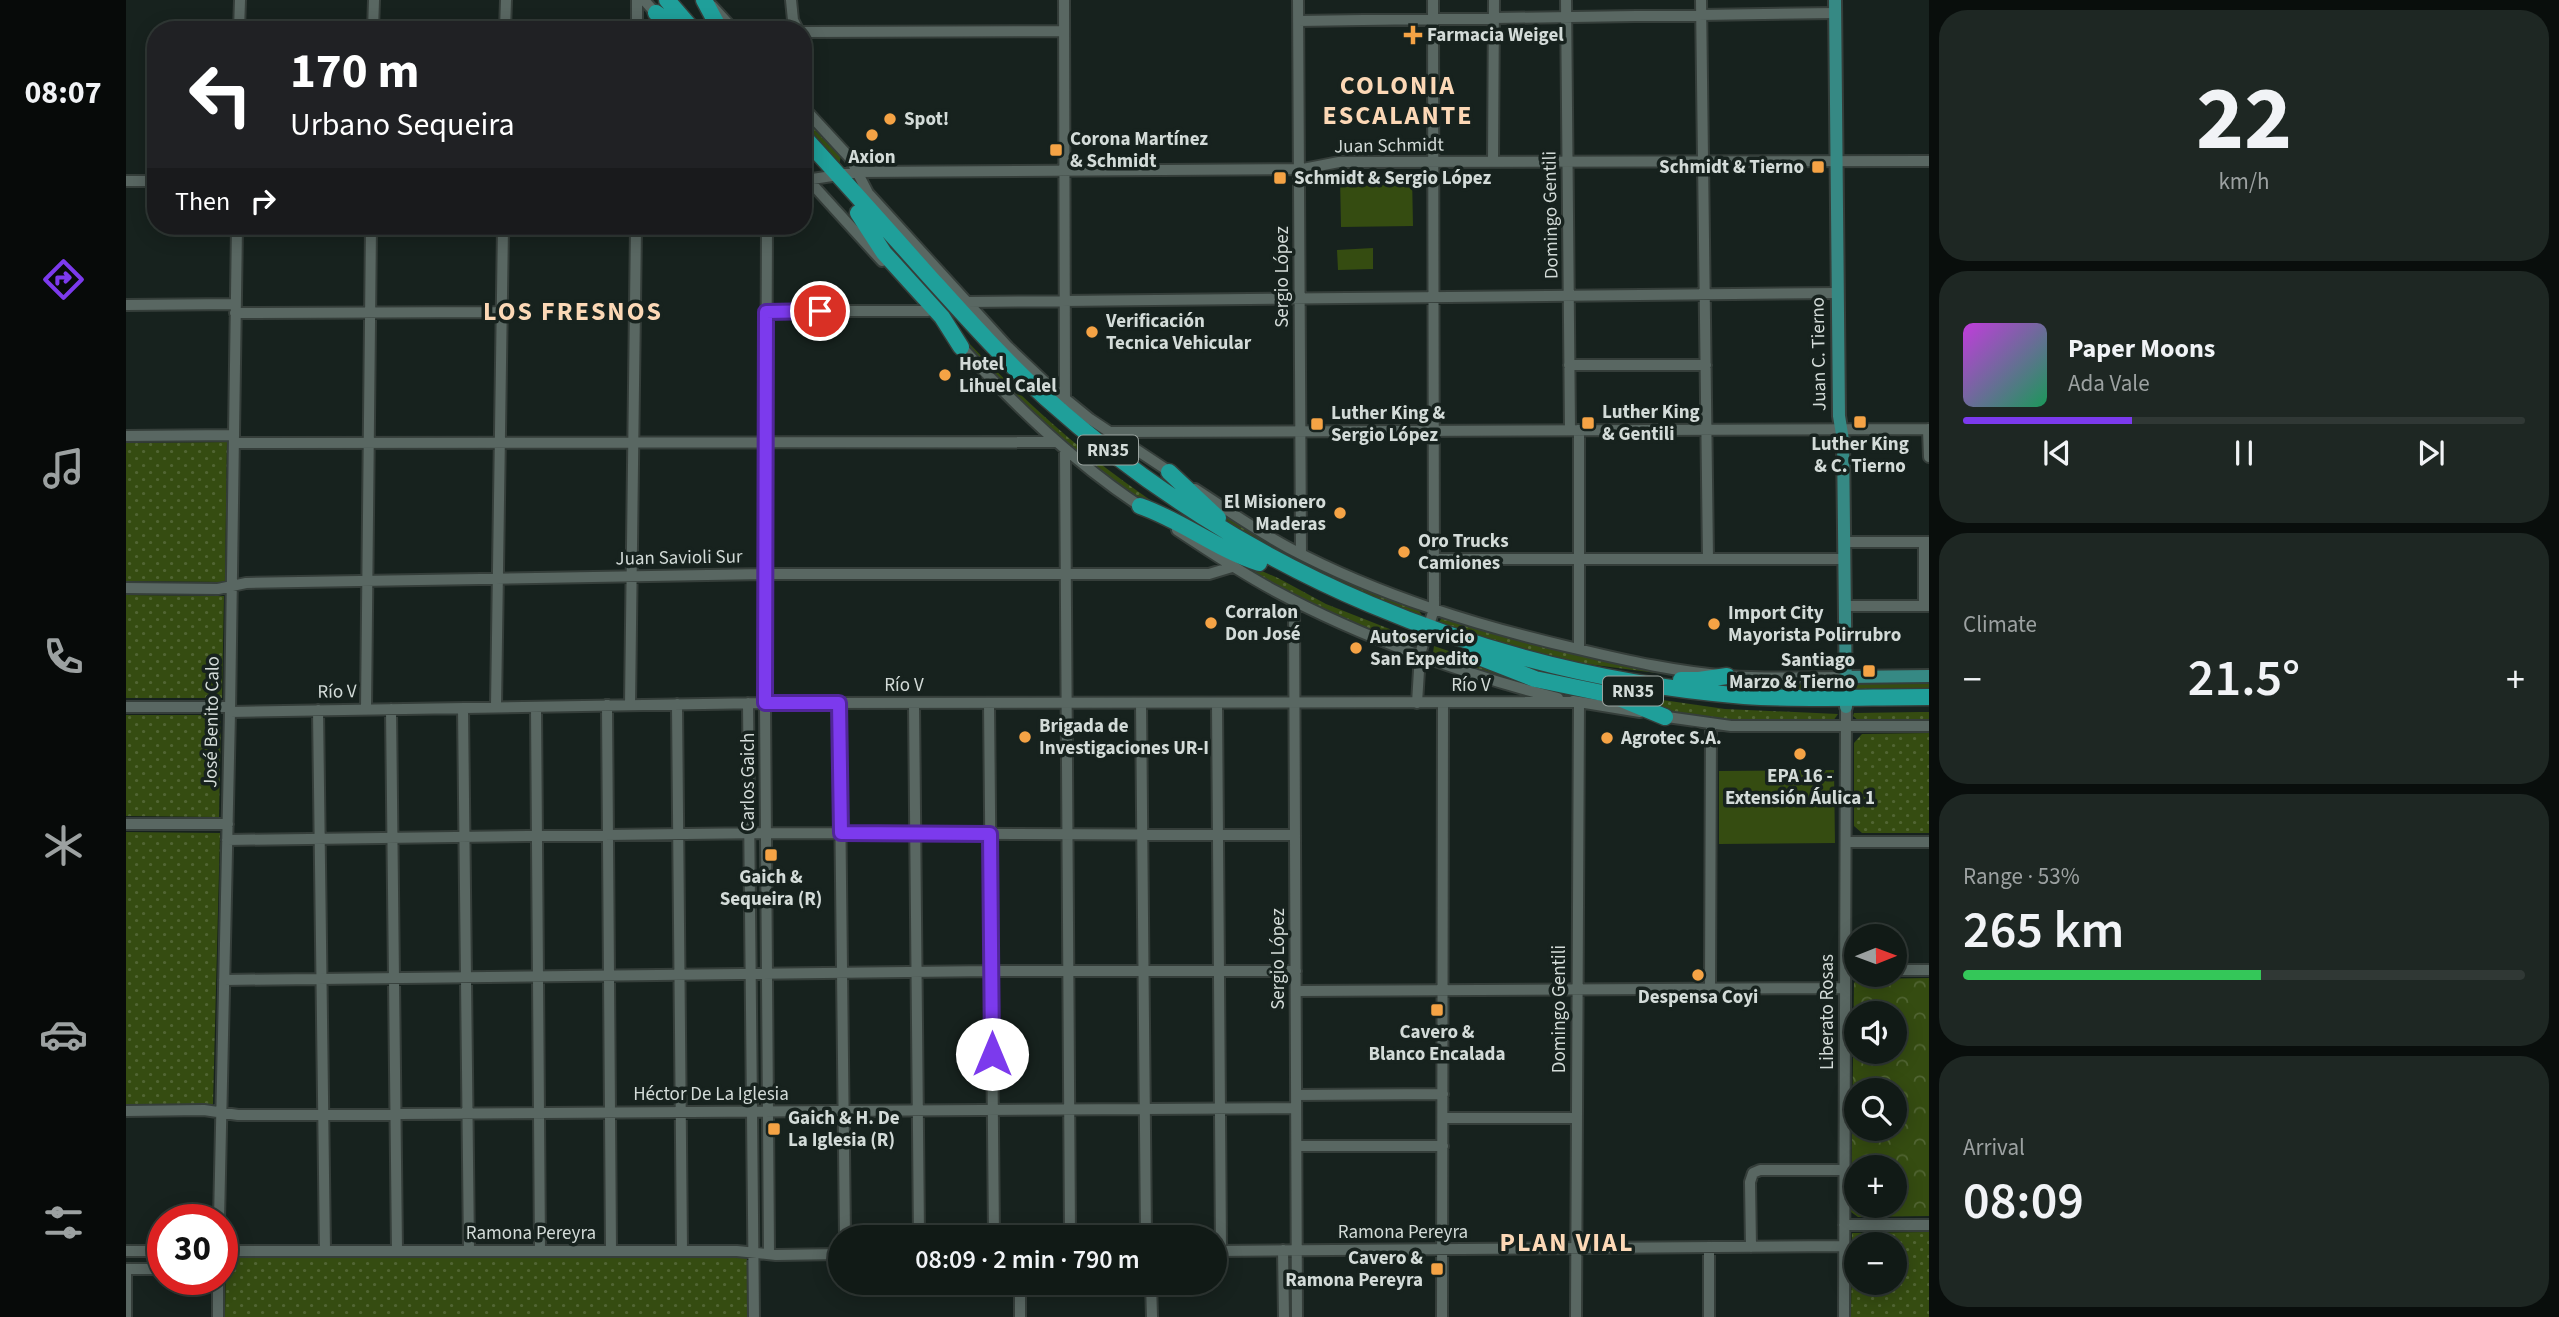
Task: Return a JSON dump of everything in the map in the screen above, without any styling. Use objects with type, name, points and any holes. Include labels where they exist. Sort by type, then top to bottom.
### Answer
[{"type":"highway","points":[[667,0],[685,21]]},
{"type":"highway","points":[[681,0],[699,21]]},
{"type":"highway","points":[[705,0],[716,21]]},
{"type":"highway","points":[[656,13],[667,21]]},
{"type":"highway","name":"RN35","points":[[812,148],[858,213],[975,343],[1057,421],[1144,491],[1259,563],[1345,606],[1427,633],[1556,667],[1649,684],[1726,694],[1846,703]]},
{"type":"highway","name":"RN35","points":[[812,160],[833,177],[1035,388],[1082,429],[1168,494],[1243,542],[1314,580],[1474,655],[1540,674],[1656,695],[1762,707],[1926,702]]},
{"type":"highway","points":[[858,213],[884,253],[940,315],[961,346]]},
{"type":"highway","points":[[1169,472],[1226,524],[1286,558],[1314,580]]},
{"type":"highway","points":[[1140,506],[1174,519],[1231,554],[1259,563]]},
{"type":"highway","points":[[1474,655],[1535,679],[1617,696],[1665,717]]},
{"type":"highway","points":[[1556,667],[1593,666],[1689,681],[1727,676]]},
{"type":"main road","name":"Juan C. Tierno","points":[[1835,6],[1846,703]]},
{"type":"main road","points":[[1846,677],[1929,677]]},
{"type":"street","points":[[239,21],[240,0]]},
{"type":"street","points":[[373,21],[374,0]]},
{"type":"street","points":[[505,21],[506,0]]},
{"type":"street","points":[[637,0],[637,21]]},
{"type":"street","points":[[644,0],[663,21]]},
{"type":"street","points":[[705,0],[725,21]]},
{"type":"street","points":[[791,0],[793,21]]},
{"type":"street","points":[[1064,0],[1065,399]]},
{"type":"street","name":"Sergio López","points":[[1298,0],[1301,554]]},
{"type":"street","points":[[1417,703],[1420,654],[1434,609],[1433,0]]},
{"type":"street","points":[[1493,162],[1494,0]]},
{"type":"street","name":"Domingo Gentili","points":[[1566,0],[1569,365],[1579,559],[1579,649]]},
{"type":"street","points":[[1701,0],[1708,559]]},
{"type":"street","points":[[1298,21],[1702,15],[1835,6]]},
{"type":"street","points":[[812,32],[1064,31]]},
{"type":"street","points":[[812,117],[850,159],[867,191],[966,302],[1008,347],[1065,399],[1169,472],[1301,554],[1380,590],[1434,609],[1497,629],[1579,649],[1662,667],[1727,676],[1846,677]]},
{"type":"street","name":"Juan Schmidt","points":[[812,178],[858,172],[1299,169],[1335,162],[1929,161]]},
{"type":"street","points":[[126,181],[147,181]]},
{"type":"street","points":[[812,186],[961,346],[1065,450],[1140,506],[1232,567],[1294,601],[1420,654],[1519,687],[1579,702],[1711,724],[1929,726]]},
{"type":"street","name":"José Benito Calo","points":[[219,1204],[237,235]]},
{"type":"street","points":[[366,709],[371,235]]},
{"type":"street","points":[[496,707],[503,235]]},
{"type":"street","points":[[630,705],[636,235]]},
{"type":"street","name":"Carlos Gaich","points":[[767,235],[765,703],[769,1254]]},
{"type":"street","points":[[966,302],[1838,293]]},
{"type":"street","points":[[126,305],[370,312],[501,312]]},
{"type":"street","points":[[766,312],[928,311]]},
{"type":"street","points":[[1569,365],[1706,365]]},
{"type":"street","points":[[1109,432],[1929,429],[1928,457]]},
{"type":"street","points":[[126,436],[369,442],[1056,442]]},
{"type":"street","points":[[1065,450],[1070,1225]]},
{"type":"street","points":[[1844,542],[1927,542],[1927,606],[1845,606]]},
{"type":"street","points":[[1434,559],[1844,559]]},
{"type":"street","name":"Juan Savioli Sur","points":[[126,588],[218,589],[246,583],[765,574],[1209,574],[1232,567]]},
{"type":"street","name":"Sergio López","points":[[1294,601],[1297,1317]]},
{"type":"street","name":"Domingo Gentili","points":[[1576,1317],[1579,702]]},
{"type":"street","name":"Río V","points":[[126,707],[318,710],[748,703],[1579,702]]},
{"type":"street","name":"Carlos Gaich","points":[[748,703],[754,1317]]},
{"type":"street","points":[[839,703],[845,1225]]},
{"type":"street","points":[[914,703],[919,1225]]},
{"type":"street","points":[[989,703],[994,1225]]},
{"type":"street","points":[[1141,703],[1146,1225]]},
{"type":"street","points":[[1217,703],[1218,1225]]},
{"type":"street","points":[[1442,1317],[1443,703]]},
{"type":"street","name":"Liberato Rosas","points":[[1846,703],[1849,924]]},
{"type":"street","points":[[677,704],[682,1251]]},
{"type":"street","points":[[607,705],[611,1251]]},
{"type":"street","points":[[536,707],[540,1251]]},
{"type":"street","points":[[463,708],[469,1251]]},
{"type":"street","points":[[391,709],[397,1251]]},
{"type":"street","points":[[318,710],[325,1251]]},
{"type":"street","points":[[1710,989],[1711,724]]},
{"type":"street","points":[[126,824],[228,824]]},
{"type":"street","points":[[227,839],[766,833],[1295,835]]},
{"type":"street","points":[[1846,842],[1929,842]]},
{"type":"street","points":[[1908,970],[1929,970]]},
{"type":"street","points":[[224,981],[991,971],[1296,971]]},
{"type":"street","points":[[1296,991],[1845,988]]},
{"type":"street","name":"Liberato Rosas","points":[[1844,1155],[1845,988]]},
{"type":"street","points":[[1296,1095],[1443,1094]]},
{"type":"street","name":"Héctor De La Iglesia","points":[[126,1111],[204,1110],[238,1115],[1296,1108]]},
{"type":"street","points":[[1443,1118],[1576,1118]]},
{"type":"street","points":[[1297,1146],[1443,1146]]},
{"type":"street","points":[[1751,1247],[1750,1179],[1754,1172],[1844,1170]]},
{"type":"street","name":"Liberato Rosas","points":[[1844,1218],[1844,1232]]},
{"type":"street","points":[[1844,1225],[1929,1225]]},
{"type":"street","name":"Ramona Pereyra","points":[[1227,1251],[1844,1246]]},
{"type":"street","points":[[1709,1247],[1709,1317]]},
{"type":"street","points":[[1283,1250],[1283,1317]]},
{"type":"street","points":[[126,1251],[147,1251]]},
{"type":"street","name":"Ramona Pereyra","points":[[238,1251],[682,1251],[828,1254]]},
{"type":"street","points":[[127,1317],[126,1269],[147,1269]]},
{"type":"street","points":[[218,1295],[218,1317]]},
{"type":"street","points":[[1020,1295],[1020,1317]]},
{"type":"street","points":[[1152,1295],[1152,1317]]},
{"type":"street","name":"Liberato Rosas","points":[[1844,1295],[1844,1317]]},
{"type":"green space","points":[[812,123],[841,155],[839,167],[812,137]]},
{"type":"green space","points":[[1412,175],[1413,226],[1341,227],[1340,176]]},
{"type":"green space","points":[[1373,248],[1373,269],[1338,270],[1337,250]]},
{"type":"green space","points":[[950,323],[1052,424],[1137,491],[1167,511],[1135,497],[1094,467],[1037,417],[969,350]]},
{"type":"green space","points":[[227,442],[225,582],[126,581],[126,443]]},
{"type":"green space","points":[[1210,504],[1418,609],[1423,617],[1324,579],[1231,524]]},
{"type":"green space","points":[[1168,518],[1234,559],[1278,578],[1326,604],[1415,639],[1416,642],[1405,645],[1264,581]]},
{"type":"green space","points":[[126,595],[224,596],[222,698],[126,698]]},
{"type":"green space","points":[[1446,618],[1695,678],[1556,660],[1437,625],[1441,619]]},
{"type":"green space","points":[[1434,646],[1604,697],[1597,701],[1526,684],[1438,656],[1433,653]]},
{"type":"green space","points":[[1929,681],[1929,691],[1853,691],[1858,682]]},
{"type":"green space","points":[[1832,682],[1838,691],[1781,693],[1696,683]]},
{"type":"green space","points":[[1628,695],[1725,709],[1838,714],[1833,721],[1733,722],[1674,715]]},
{"type":"green space","points":[[1929,712],[1929,721],[1859,721],[1853,716],[1854,713]]},
{"type":"green space","points":[[126,715],[221,715],[219,817],[126,816]]},
{"type":"green space","points":[[1929,733],[1929,833],[1862,833],[1854,826],[1854,743],[1862,734]]},
{"type":"green space","points":[[1834,770],[1835,843],[1719,844],[1719,771]]},
{"type":"green space","points":[[126,832],[220,833],[213,1104],[126,1104]]},
{"type":"green space","points":[[1908,978],[1929,978],[1929,1216],[1907,1216],[1907,1155],[1852,1155],[1852,1141],[1907,1141],[1907,1078],[1853,1078],[1853,1064],[1907,1064],[1907,1001],[1854,1001],[1854,987],[1908,987]]},
{"type":"green space","points":[[1907,1232],[1929,1232],[1929,1317],[1851,1317],[1851,1295],[1907,1295]]},
{"type":"green space","points":[[747,1256],[748,1317],[225,1317],[225,1295],[238,1295],[238,1258]]},
{"type":"place","name":"Farmacia Weigel","points":[[1413,35]]},
{"type":"place","name":"Spot!","points":[[890,119]]},
{"type":"place","name":"Axion","points":[[872,135]]},
{"type":"place","name":"Corona Martínez & Schmidt","points":[[1056,150]]},
{"type":"place","name":"Schmidt & Tierno","points":[[1818,167]]},
{"type":"place","name":"Schmidt & Sergio López","points":[[1280,178]]},
{"type":"place","name":"Verificación Tecnica Vehicular","points":[[1092,332]]},
{"type":"place","name":"Hotel Lihuel Calel","points":[[945,375]]},
{"type":"place","name":"Luther King & C. Tierno","points":[[1860,422]]},
{"type":"place","name":"Luther King & Gentili","points":[[1588,423]]},
{"type":"place","name":"Luther King & Sergio López","points":[[1317,424]]},
{"type":"place","name":"El Misionero Maderas","points":[[1340,513]]},
{"type":"place","name":"Oro Trucks Camiones","points":[[1404,552]]},
{"type":"place","name":"Corralon Don José","points":[[1211,623]]},
{"type":"place","name":"Import City Mayorista Polirrubro","points":[[1714,624]]},
{"type":"place","name":"Autoservicio San Expedito","points":[[1356,648]]},
{"type":"place","name":"Santiago Marzo & Tierno","points":[[1869,671]]},
{"type":"place","name":"Brigada de Investigaciones UR-I","points":[[1025,737]]},
{"type":"place","name":"Agrotec S.A.","points":[[1607,738]]},
{"type":"place","name":"EPA 16 - Extensión Áulica 1","points":[[1800,754]]},
{"type":"place","name":"Gaich & Sequeira (R)","points":[[771,855]]},
{"type":"place","name":"Despensa Coyi","points":[[1698,975]]},
{"type":"place","name":"Cavero & Blanco Encalada","points":[[1437,1010]]},
{"type":"place","name":"Gaich & H. De La Iglesia (R)","points":[[774,1129]]},
{"type":"place","name":"Cavero & Ramona Pereyra","points":[[1437,1269]]},
{"type":"district","name":"COLONIA ESCALANTE","points":[[1398,100]]},
{"type":"district","name":"LOS FRESNOS","points":[[573,311]]},
{"type":"district","name":"PLAN VIAL","points":[[1567,1242]]},
{"type":"route","points":[[820,311],[766,312],[765,703],[839,703],[841,833],[990,834],[992,1054]]}]
